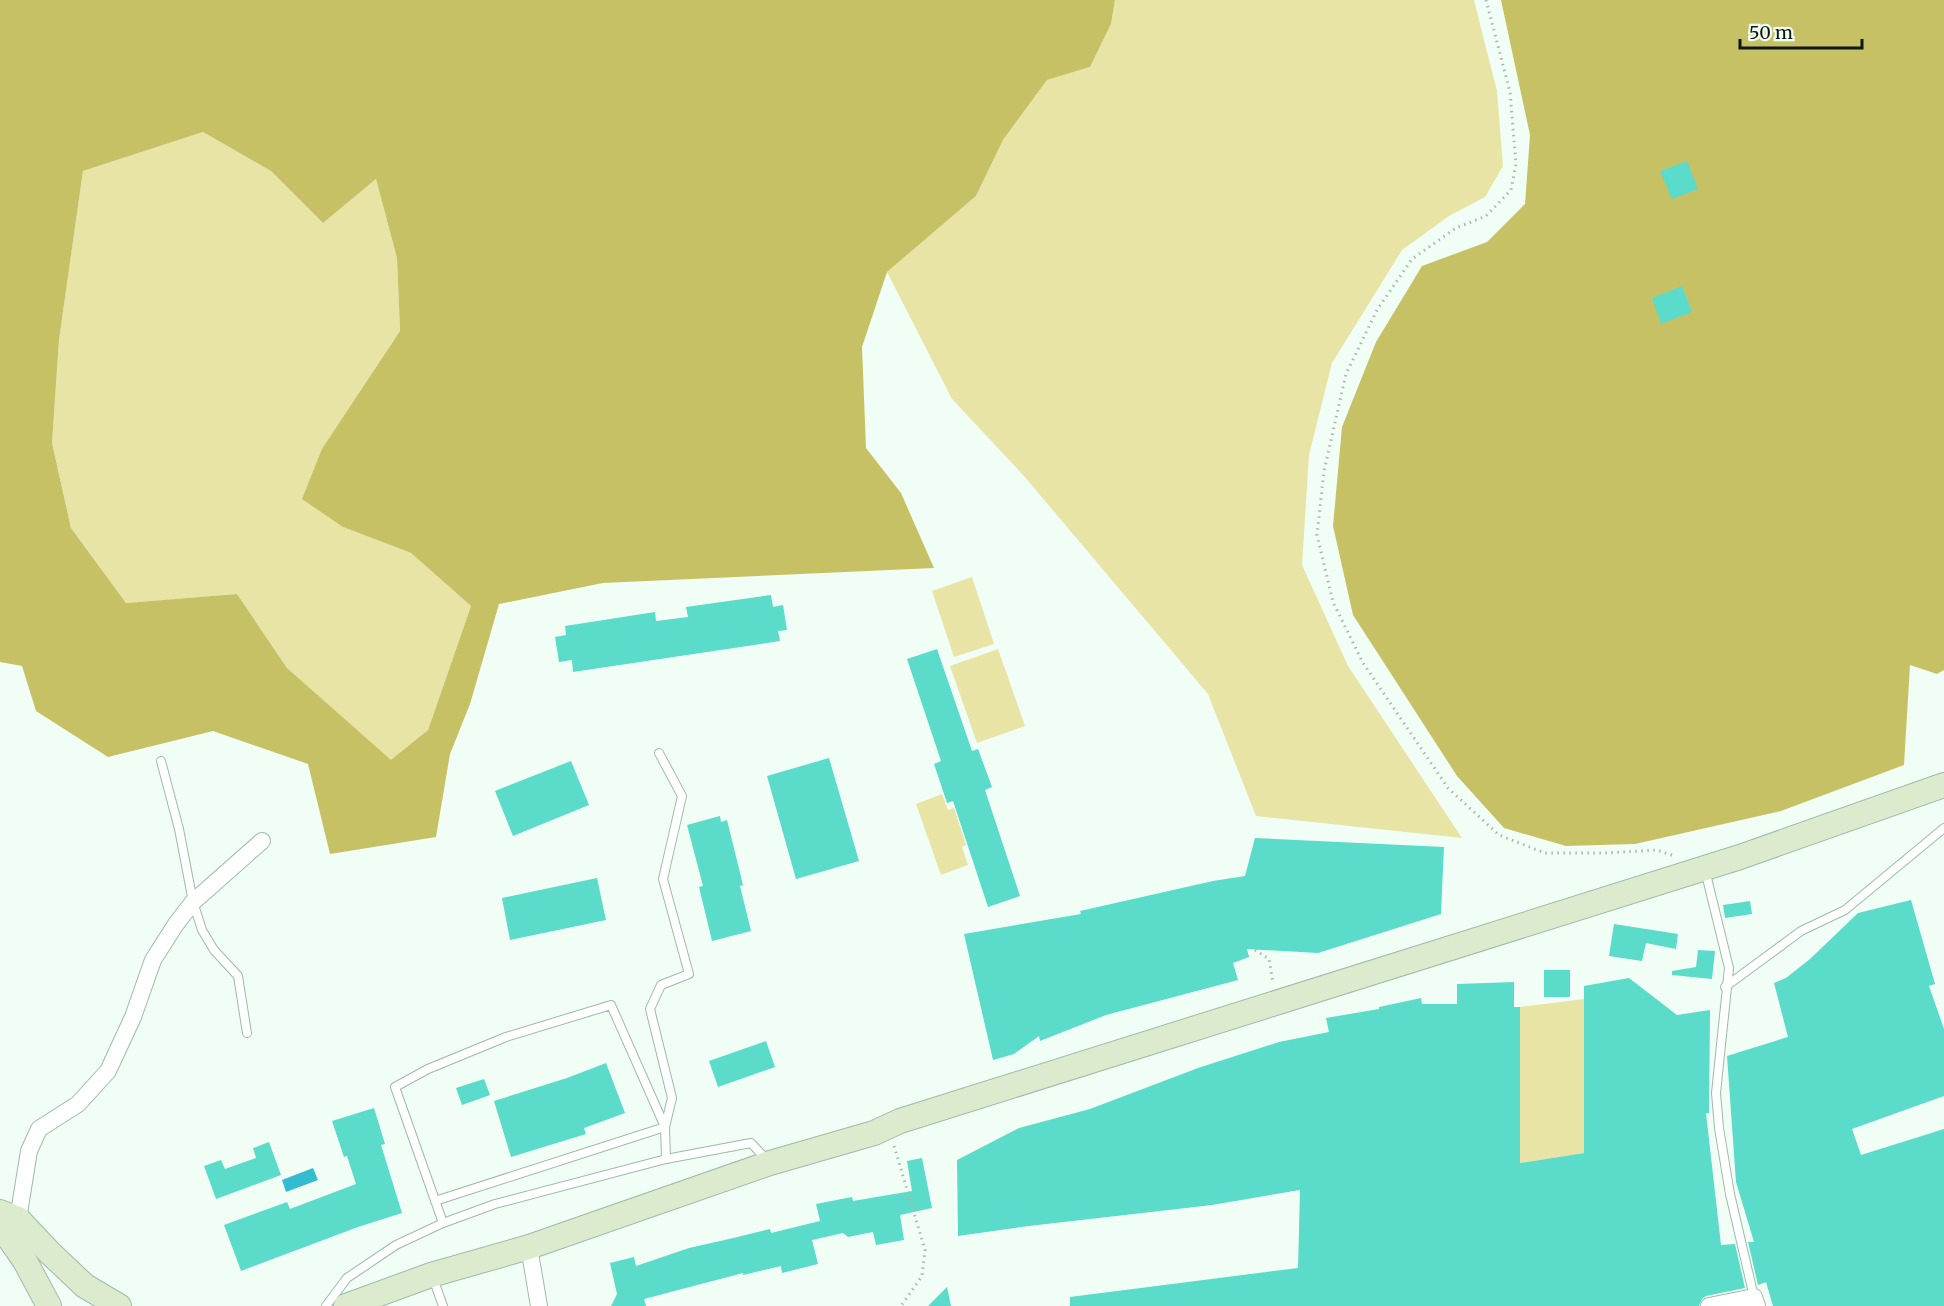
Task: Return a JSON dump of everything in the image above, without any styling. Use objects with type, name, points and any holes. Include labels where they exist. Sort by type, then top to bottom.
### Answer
[{"type":"main road","points":[[346,1306],[431,1275],[529,1247],[770,1163],[874,1133],[900,1121],[1740,857],[1944,786]]},
{"type":"main road","points":[[6,1219],[25,1261],[50,1306]]},
{"type":"main road","points":[[6,1219],[50,1253],[85,1286],[119,1306]]},
{"type":"street","points":[[6,1219],[28,1151],[39,1129],[78,1104],[108,1071],[133,1017],[153,960],[193,902],[262,841]]},
{"type":"street","points":[[529,1247],[540,1306]]},
{"type":"street","points":[[1709,1306],[1755,1301]]},
{"type":"lane","points":[[659,753],[682,796],[663,879],[689,974],[661,985],[650,1009],[672,1098],[665,1126],[666,1159]]},
{"type":"lane","points":[[161,761],[179,829],[193,902],[202,930],[214,950],[238,976],[247,1033]]},
{"type":"lane","points":[[1725,987],[1802,931],[1845,910],[1944,828]]},
{"type":"lane","points":[[1704,867],[1729,968],[1725,987],[1716,1093],[1730,1194],[1755,1301]]},
{"type":"lane","points":[[443,1223],[394,1087],[428,1069],[506,1037],[611,1005],[665,1126]]},
{"type":"lane","points":[[435,1201],[665,1126]]},
{"type":"lane","points":[[326,1306],[347,1278],[396,1245],[443,1223],[495,1204],[666,1159],[751,1143],[770,1163]]},
{"type":"lane","points":[[431,1275],[443,1306]]},
{"type":"path","points":[[1486,0],[1510,92],[1516,164],[1511,190],[1486,216],[1455,228],[1412,259],[1377,310],[1346,374],[1324,471],[1317,535],[1333,602],[1363,663],[1448,788],[1498,835],[1545,853],[1657,850],[1676,857]]},
{"type":"path","points":[[1255,950],[1269,959],[1277,1002]]},
{"type":"path","points":[[887,1127],[925,1250],[922,1276],[901,1306]]},
{"type":"shaded area","points":[[0,0],[1115,0],[1111,24],[1090,67],[1047,80],[1003,140],[976,196],[887,272],[862,347],[866,448],[901,493],[934,568],[603,583],[499,604],[470,704],[450,754],[436,837],[330,854],[308,764],[213,731],[108,757],[36,711],[22,666],[0,662]],"holes":[[[203,132],[271,171],[323,223],[376,179],[397,258],[400,331],[322,449],[302,499],[343,527],[411,553],[471,606],[428,730],[391,760],[287,668],[237,594],[126,603],[71,528],[52,443],[59,340],[83,171]]]},
{"type":"shaded area","points":[[1115,0],[1474,0],[1497,91],[1503,166],[1485,197],[1449,216],[1402,250],[1332,363],[1309,455],[1302,565],[1348,666],[1462,838],[1256,816],[1208,694],[1024,476],[952,399],[887,272],[976,196],[1003,140],[1047,80],[1090,67],[1111,24]]},
{"type":"shaded area","points":[[1501,0],[1944,0],[1944,670],[1937,674],[1910,665],[1904,765],[1781,811],[1635,844],[1566,846],[1504,828],[1457,776],[1353,615],[1333,526],[1342,427],[1376,342],[1422,266],[1487,242],[1525,204],[1530,135]]},
{"type":"shaded area","points":[[203,132],[271,171],[323,223],[376,179],[397,258],[400,331],[368,380],[343,527],[411,553],[471,606],[428,730],[391,761],[287,668],[237,594],[126,603],[71,528],[52,443],[59,340],[83,171]]},
{"type":"shaded area","points":[[972,577],[994,644],[954,657],[932,591]]},
{"type":"shaded area","points":[[998,649],[1025,726],[977,743],[950,666]]},
{"type":"shaded area","points":[[942,794],[948,810],[954,808],[966,845],[962,847],[968,865],[941,875],[916,804]]},
{"type":"shaded area","points":[[1584,999],[1584,1153],[1520,1163],[1520,1007]]},
{"type":"water","points":[[313,1168],[318,1180],[286,1192],[282,1180]]},
{"type":"building","points":[[1687,161],[1698,189],[1672,199],[1660,171]]},
{"type":"building","points":[[1682,286],[1692,312],[1661,324],[1652,298]]},
{"type":"building","points":[[771,595],[773,607],[783,605],[787,630],[778,631],[780,641],[573,672],[572,660],[559,662],[555,637],[566,635],[565,626],[655,612],[656,621],[688,617],[686,607]]},
{"type":"building","points":[[937,649],[972,751],[978,749],[992,787],[985,790],[1020,896],[988,907],[953,801],[947,803],[934,764],[941,761],[907,659]]},
{"type":"building","points":[[829,758],[859,861],[796,879],[767,776]]},
{"type":"building","points":[[571,761],[589,805],[513,836],[495,791]]},
{"type":"building","points":[[720,816],[721,822],[727,820],[743,885],[740,886],[751,931],[712,941],[699,887],[703,886],[687,825]]},
{"type":"building","points":[[1255,838],[1444,847],[1441,914],[1318,953],[1247,949],[1249,957],[1233,963],[1238,980],[1106,1015],[1040,1041],[1039,1036],[1014,1054],[993,1060],[964,934],[1081,914],[1080,911],[1245,876]]},
{"type":"building","points":[[597,878],[606,920],[510,940],[502,898]]},
{"type":"building","points":[[1911,900],[1935,984],[1929,986],[1944,1029],[1944,1096],[1852,1129],[1861,1155],[1944,1129],[1944,1306],[1773,1306],[1766,1282],[1758,1285],[1748,1242],[1754,1242],[1736,1182],[1727,1056],[1788,1037],[1774,983],[1786,978],[1810,959],[1858,913]]},
{"type":"building","points":[[1750,901],[1752,914],[1725,918],[1723,905]]},
{"type":"building","points":[[1614,924],[1678,934],[1676,949],[1646,943],[1642,961],[1609,956]]},
{"type":"building","points":[[1698,950],[1715,951],[1712,979],[1672,975],[1672,971],[1696,967]]},
{"type":"building","points":[[1544,970],[1570,970],[1570,997],[1544,997]]},
{"type":"building","points":[[1629,978],[1677,1015],[1710,1010],[1709,1113],[1706,1113],[1721,1245],[1735,1244],[1745,1288],[1706,1296],[1699,1306],[1070,1306],[1070,1297],[1298,1268],[1300,1190],[1212,1205],[958,1236],[957,1160],[1019,1128],[1090,1109],[1198,1068],[1279,1042],[1329,1032],[1326,1018],[1379,1009],[1379,1007],[1421,998],[1422,1004],[1457,1004],[1457,984],[1514,982],[1514,1007],[1520,1007],[1520,1163],[1584,1153],[1584,986]]},
{"type":"building","points":[[766,1041],[775,1067],[718,1087],[709,1061]]},
{"type":"building","points":[[606,1063],[625,1113],[584,1128],[586,1134],[511,1157],[494,1101]]},
{"type":"building","points":[[484,1079],[490,1095],[462,1105],[456,1088]]},
{"type":"building","points":[[374,1108],[385,1144],[381,1145],[402,1213],[241,1271],[224,1225],[287,1202],[290,1209],[356,1184],[332,1121]]},
{"type":"building","points":[[269,1142],[281,1175],[216,1199],[204,1166],[221,1160],[225,1169],[256,1158],[253,1148]]},
{"type":"building","points":[[922,1158],[932,1208],[900,1215],[904,1240],[876,1245],[873,1232],[848,1237],[843,1233],[812,1240],[818,1264],[782,1273],[781,1266],[743,1275],[743,1273],[644,1299],[646,1306],[611,1306],[617,1294],[610,1263],[634,1257],[636,1266],[689,1248],[770,1229],[771,1233],[820,1221],[816,1204],[852,1197],[853,1201],[912,1191],[907,1161]]},
{"type":"building","points":[[947,1287],[951,1306],[928,1306]]}]
